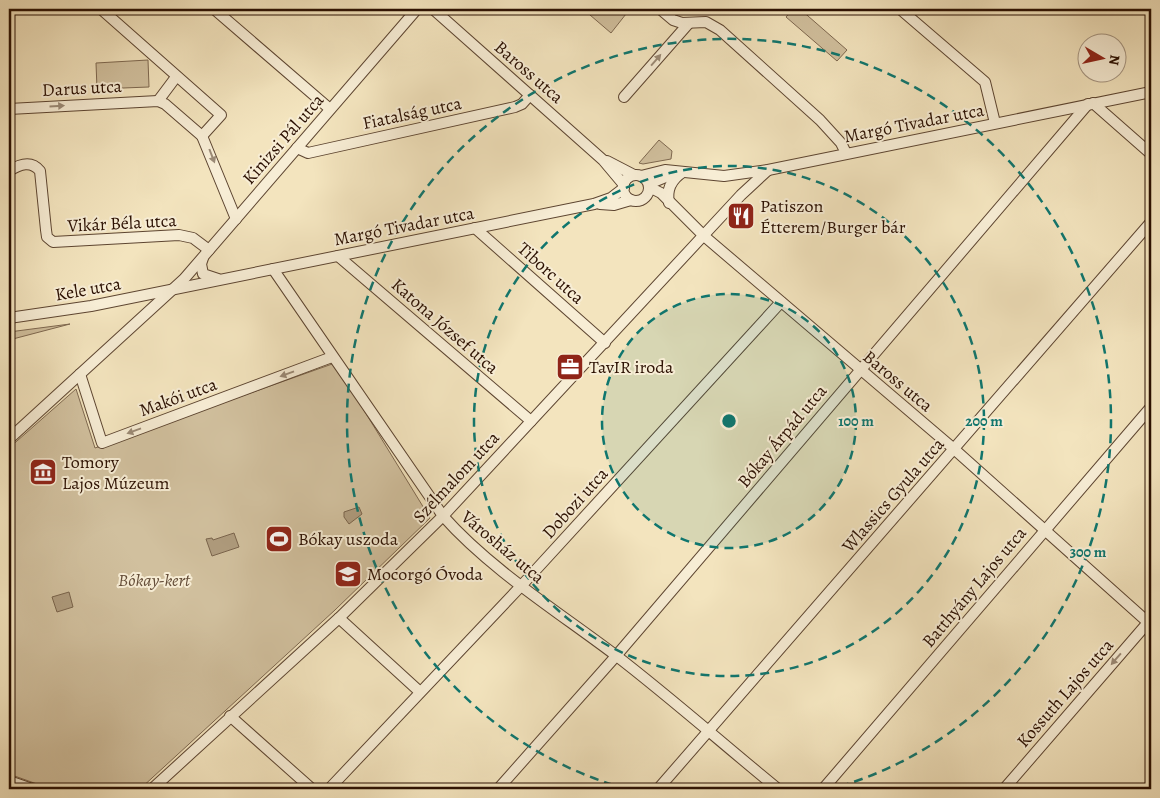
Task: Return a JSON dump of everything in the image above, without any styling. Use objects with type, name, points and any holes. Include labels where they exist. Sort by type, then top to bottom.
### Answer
[{"type":"street","points":[[101,9],[220,115],[202,136]]},
{"type":"street","points":[[214,9],[330,109]]},
{"type":"street","name":"Kinizsi Pál utca","points":[[174,289],[417,9]]},
{"type":"street","name":"Baross utca","points":[[433,9],[604,160],[624,187]]},
{"type":"street","points":[[660,9],[673,20],[682,23],[706,22],[720,30],[820,120],[841,143],[846,153]]},
{"type":"street","points":[[900,9],[985,82],[995,123]]},
{"type":"street","points":[[624,97],[689,23]]},
{"type":"street","points":[[176,77],[158,101],[170,107],[202,136],[236,219]]},
{"type":"street","name":"Margó Tivadar utca","points":[[638,175],[657,171],[724,176],[768,170],[1151,92]]},
{"type":"street","name":"Fiatalság utca","points":[[297,148],[308,152],[515,107],[522,104],[530,95]]},
{"type":"street","name":"Darus utca","points":[[9,108],[158,101]]},
{"type":"street","points":[[1091,103],[1151,154]]},
{"type":"street","name":"Bókay Árpád utca","points":[[498,789],[616,656],[859,370],[1091,103]]},
{"type":"street","name":"Baross utca","points":[[604,160],[638,175]]},
{"type":"street","name":"Vikár Béla utca","points":[[9,171],[25,164],[36,166],[40,171],[47,237],[53,242],[179,235],[193,238],[206,253]]},
{"type":"street","name":"Szélmalom utca","points":[[152,789],[230,716],[340,618],[443,516],[741,195],[768,170]]},
{"type":"street","points":[[669,204],[668,191],[671,183],[683,172]]},
{"type":"street","name":"Margó Tivadar utca","points":[[649,186],[660,178],[683,172]]},
{"type":"street","points":[[638,175],[649,186],[645,198],[638,201],[631,200],[625,193],[624,187],[628,178],[638,175]]},
{"type":"street","name":"Baross utca","points":[[649,186],[661,193],[669,204],[704,236],[954,449],[1150,622]]},
{"type":"street","name":"Margó Tivadar utca","points":[[174,289],[594,204],[611,198],[624,187]]},
{"type":"street","name":"Baross utca","points":[[645,198],[669,204]]},
{"type":"street","name":"Margó Tivadar utca","points":[[594,204],[614,205],[631,200]]},
{"type":"street","name":"Wlassics Gyula utca","points":[[658,789],[1151,222]]},
{"type":"street","name":"Tiborc utca","points":[[475,228],[605,343]]},
{"type":"street","points":[[206,253],[201,264],[204,274],[219,280]]},
{"type":"street","name":"Katona József utca","points":[[338,256],[531,421]]},
{"type":"street","name":"Városház utca","points":[[273,269],[443,516],[457,532],[522,586],[616,656],[778,789]]},
{"type":"street","points":[[9,438],[174,289]]},
{"type":"street","name":"Kele utca","points":[[9,318],[78,308],[174,289]]},
{"type":"street","name":"Dobozi utca","points":[[328,789],[522,586],[781,302]]},
{"type":"street","name":"Makói utca","points":[[80,374],[102,443],[332,357]]},
{"type":"street","name":"Batthyány Lajos utca","points":[[823,789],[1151,406]]},
{"type":"street","points":[[340,618],[420,692]]},
{"type":"street","name":"Kossuth Lajos utca","points":[[1004,789],[1150,622]]},
{"type":"street","points":[[230,716],[312,789]]},
{"type":"street","points":[[9,781],[32,789]]},
{"type":"green space","points":[[583,9],[620,9],[626,14],[611,33]]},
{"type":"green space","points":[[793,9],[800,9],[847,50],[837,61],[786,17]]},
{"type":"green space","points":[[148,60],[149,87],[97,89],[96,63]]},
{"type":"green space","points":[[659,140],[672,151],[671,159],[639,163]]},
{"type":"green space","points":[[70,324],[9,340],[9,332]]},
{"type":"green space","name":"Bókay-kert","points":[[335,363],[430,518],[335,610],[140,789],[51,789],[9,774],[9,448],[76,389],[95,448]]},
{"type":"shaded area","points":[[359,507],[362,514],[349,524],[344,517],[344,512]]},
{"type":"shaded area","points":[[234,533],[239,547],[212,556],[206,539],[212,538],[213,540]]},
{"type":"shaded area","points":[[69,592],[73,607],[57,612],[52,597]]},
{"type":"place","name":"Patiszon Étterem/Burger bár","points":[[741,216]]},
{"type":"place","name":"TavIR iroda","points":[[570,367]]},
{"type":"place","name":"Tomory Lajos Múzeum","points":[[43,472]]},
{"type":"place","name":"Bókay uszoda","points":[[279,539]]},
{"type":"place","name":"Mocorgó Óvoda","points":[[348,574]]}]
